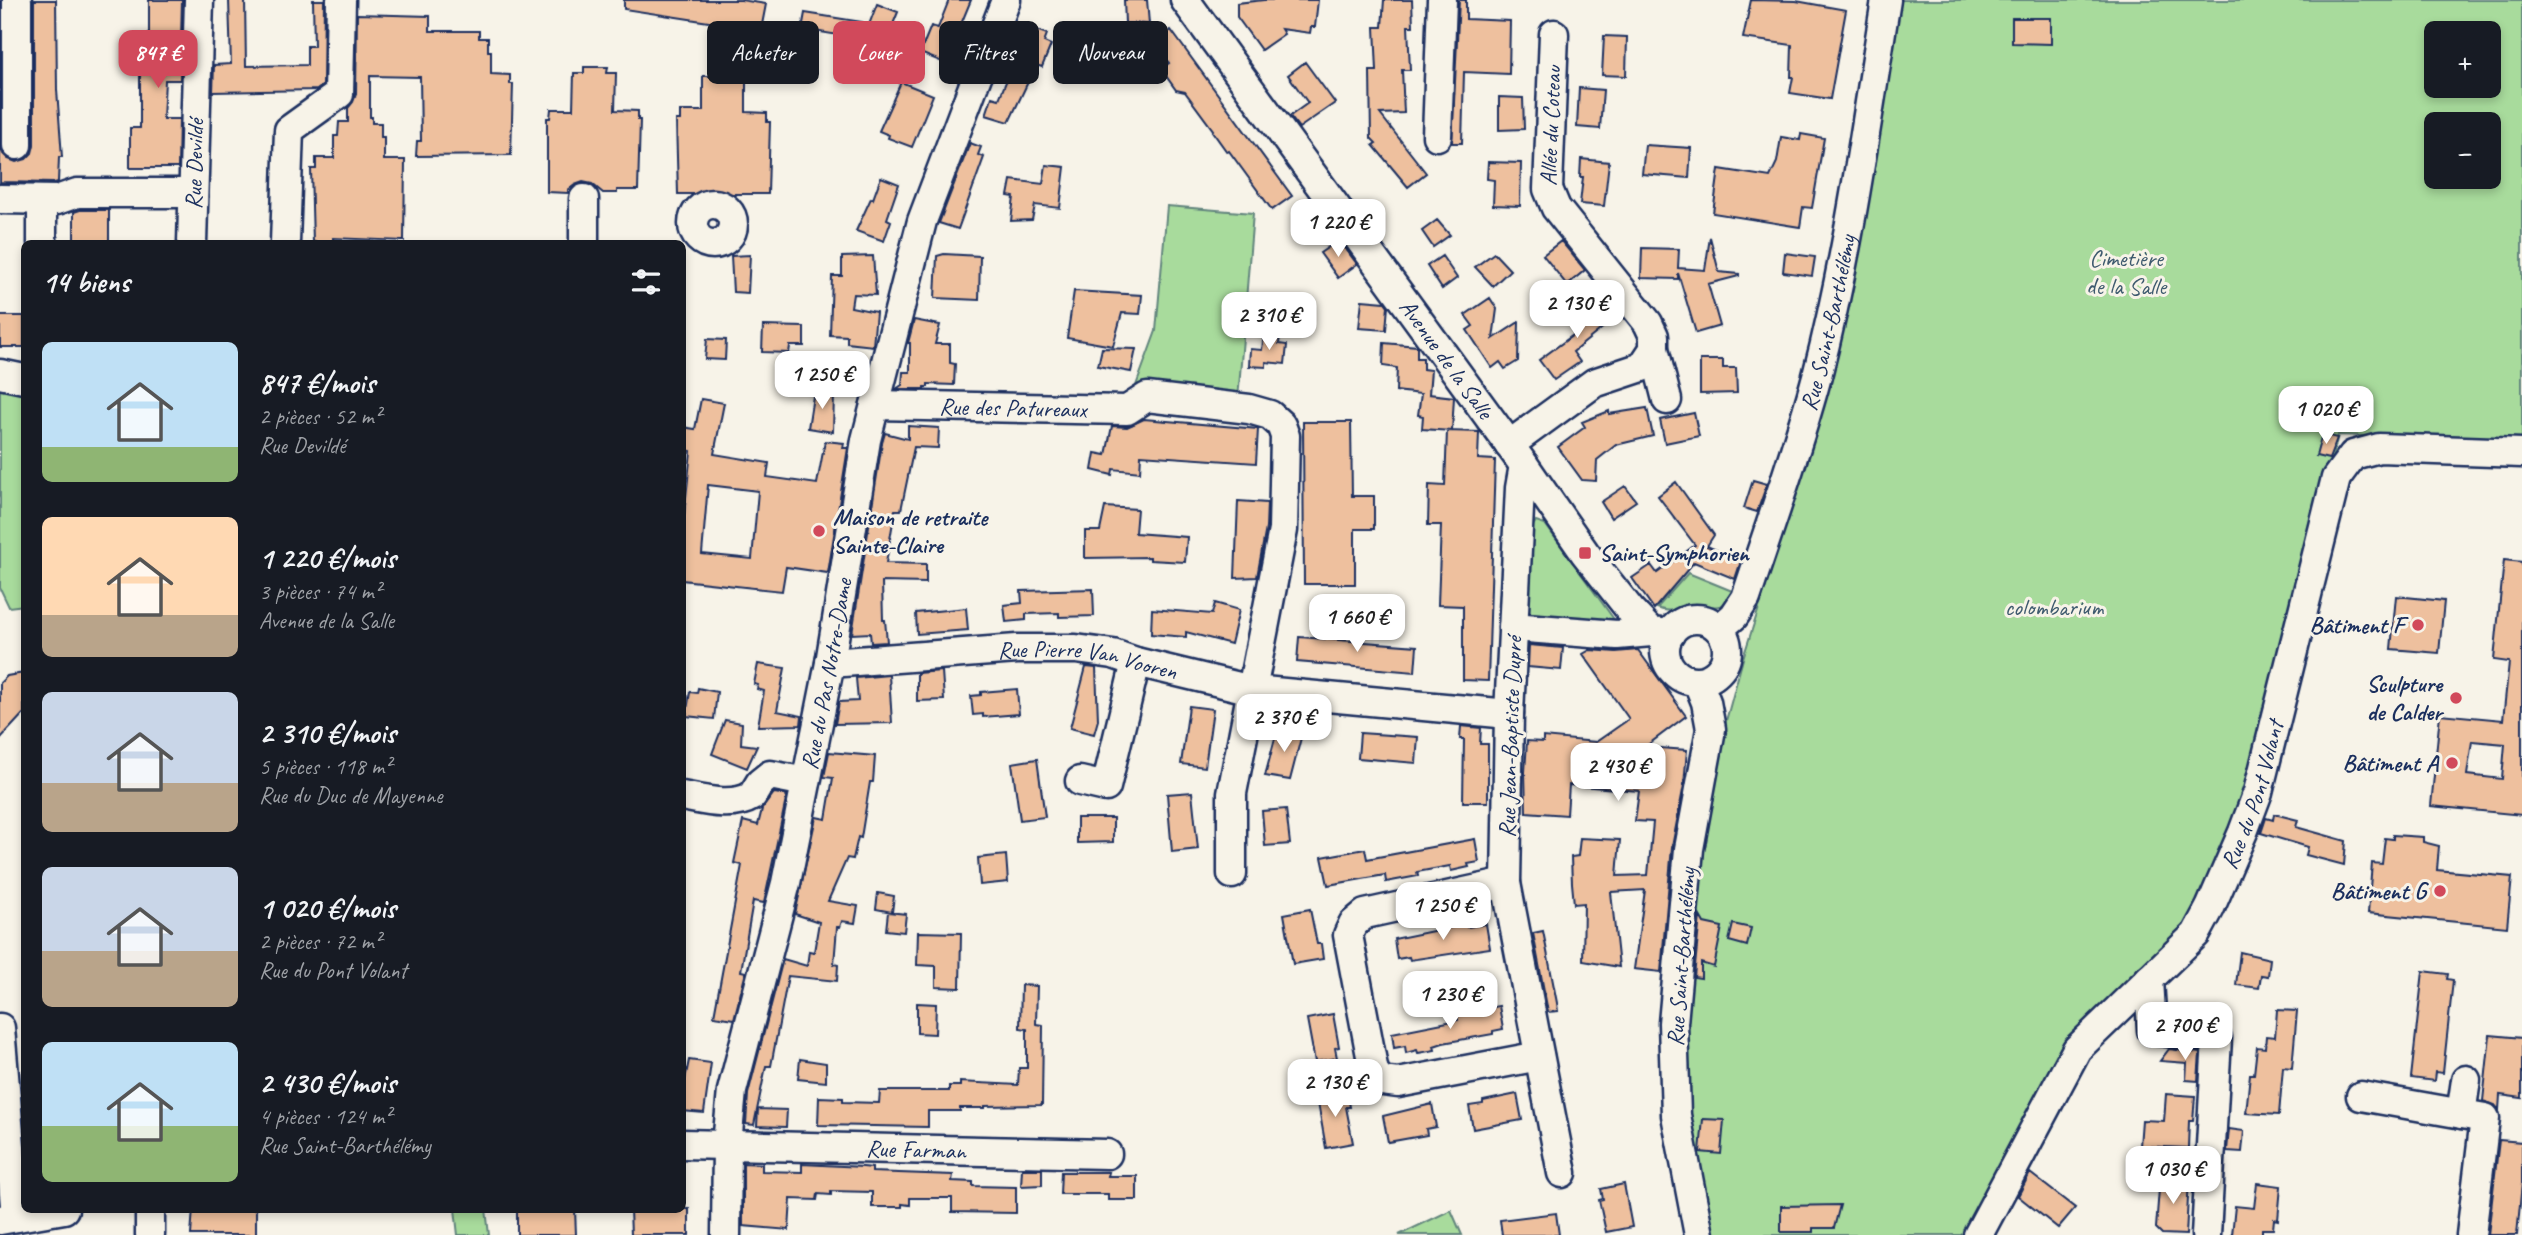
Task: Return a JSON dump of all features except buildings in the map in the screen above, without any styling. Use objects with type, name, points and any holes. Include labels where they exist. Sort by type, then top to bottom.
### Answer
[{"type":"street","points":[[17,0],[17,145]]},
{"type":"street","name":"Rue Devildé","points":[[192,240],[199,0]]},
{"type":"street","points":[[285,240],[289,130],[339,94],[341,0]]},
{"type":"street","name":"Rue du Pas Notre-Dame","points":[[726,1235],[727,1144],[732,1091],[786,883],[830,663],[866,440],[922,220],[1006,0]]},
{"type":"street","name":"Avenue de la Salle","points":[[1185,0],[1585,553],[1631,611],[1660,633]]},
{"type":"street","points":[[1437,136],[1442,0]]},
{"type":"street","name":"Rue Saint-Barthélémy","points":[[1719,629],[1734,616],[1746,598],[1816,378],[1854,197],[1886,0]]},
{"type":"street","name":"Allée du Coteau","points":[[1554,34],[1548,189],[1556,208],[1648,323],[1654,336],[1654,348],[1667,400]]},
{"type":"street","points":[[0,199],[57,200],[78,193],[193,193]]},
{"type":"street","points":[[584,199],[584,240]]},
{"type":"street","points":[[42,200],[42,240]]},
{"type":"street","points":[[694,244],[696,234],[693,221],[700,209],[706,206],[719,205],[730,213],[742,232]]},
{"type":"street","points":[[1516,455],[1594,383],[1642,367],[1654,348]]},
{"type":"street","points":[[0,374],[21,378]]},
{"type":"street","name":"Rue des Patureaux","points":[[875,405],[1127,410],[1147,397],[1249,409],[1269,415],[1281,425],[1285,436],[1283,530],[1252,690]]},
{"type":"street","name":"Rue du Pont Volant","points":[[1978,1235],[2077,1049],[2196,934],[2210,908],[2258,792],[2336,478],[2353,455],[2379,448],[2522,453]]},
{"type":"street","name":"Rue Jean-Baptiste Dupré","points":[[1516,455],[1520,488],[1509,714],[1506,883],[1562,1173]]},
{"type":"street","points":[[1513,627],[1616,635],[1660,633],[1693,619],[1712,623],[1719,629],[1728,647],[1723,667],[1708,679],[1688,681],[1672,670],[1660,633]]},
{"type":"street","name":"Rue Pierre Van Vooren","points":[[830,663],[1017,649],[1076,649],[1113,654],[1252,690],[1509,714]]},
{"type":"street","points":[[1080,781],[1106,787],[1136,662]]},
{"type":"street","name":"Rue Saint-Barthélémy","points":[[1698,682],[1706,702],[1711,729],[1689,849],[1673,1023],[1676,1115],[1699,1235]]},
{"type":"street","points":[[1232,874],[1232,793],[1252,690]]},
{"type":"street","points":[[686,797],[725,802],[738,801],[752,796],[760,783],[770,775],[806,782]]},
{"type":"street","points":[[1506,883],[1365,914],[1353,924],[1348,935],[1374,1072],[1382,1081],[1398,1083],[1539,1056]]},
{"type":"street","points":[[2149,979],[2152,1030],[2217,1038],[2206,1235]]},
{"type":"street","points":[[0,1028],[8,1219],[42,1213]]},
{"type":"street","points":[[2461,1114],[2466,1080]]},
{"type":"street","points":[[2361,1096],[2485,1118],[2471,1235]]},
{"type":"street","name":"Rue Farman","points":[[686,1144],[1107,1154]]},
{"type":"street","points":[[150,1213],[150,1235]]},
{"type":"green space","name":"Cimetière de la Salle","points":[[1901,0],[2522,0],[2522,441],[2338,435],[2251,786],[2190,928],[2125,989],[1970,1235],[1709,1235],[1687,1121],[1687,1014],[1694,916],[1707,814],[1726,721],[1744,655],[1815,432],[1849,307]]},
{"type":"green space","points":[[1167,206],[1253,213],[1238,400],[1134,391],[1156,331]]},
{"type":"green space","points":[[0,381],[21,385],[21,605],[9,607],[0,588]]},
{"type":"green space","points":[[1536,521],[1545,524],[1621,629],[1527,621],[1531,529]]},
{"type":"green space","points":[[1688,573],[1737,593],[1724,604],[1714,607],[1690,605],[1670,610],[1657,608]]},
{"type":"green space","points":[[1451,1210],[1462,1235],[1399,1235]]},
{"type":"green space","points":[[455,1213],[486,1213],[489,1235],[458,1235]]},
{"type":"place","name":"Maison de retraite Sainte-Claire","points":[[819,531]]},
{"type":"place","name":"Saint-Symphorien","points":[[1585,553]]},
{"type":"place","name":"Bâtiment F","points":[[2418,625]]},
{"type":"place","name":"Sculpture de Calder","points":[[2456,698]]},
{"type":"place","name":"Bâtiment A","points":[[2452,763]]},
{"type":"place","name":"Bâtiment G","points":[[2440,891]]},
{"type":"park label","name":"colombarium","points":[[2054,607]]}]
